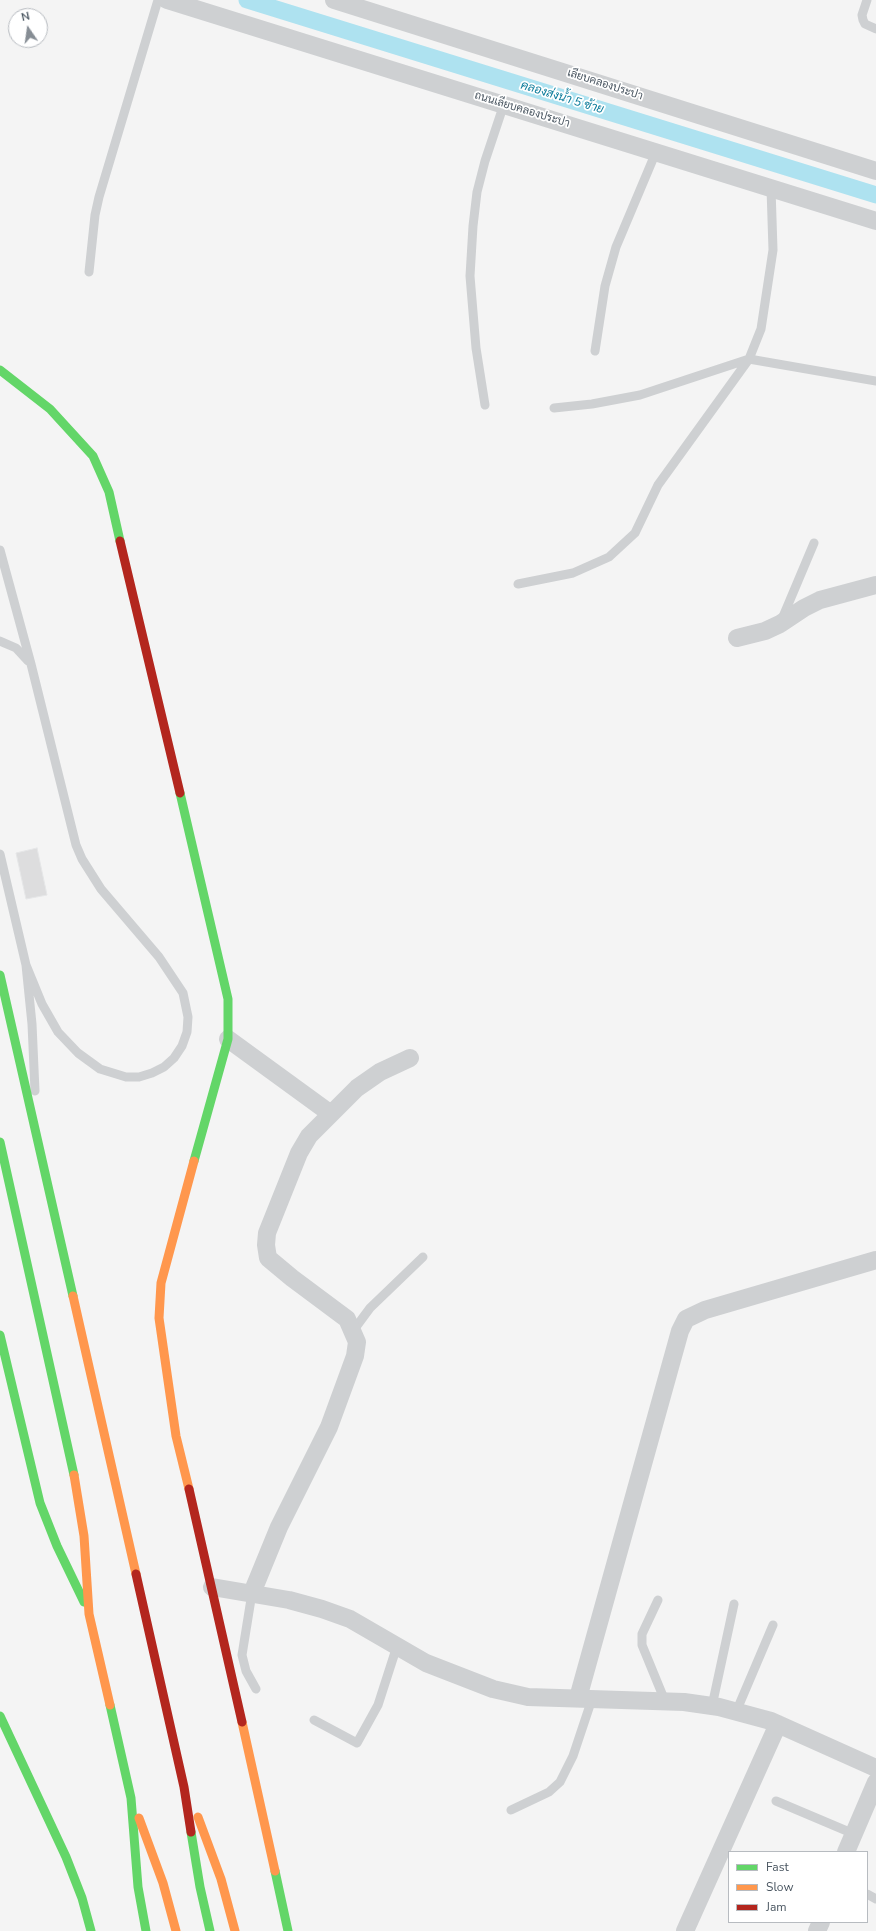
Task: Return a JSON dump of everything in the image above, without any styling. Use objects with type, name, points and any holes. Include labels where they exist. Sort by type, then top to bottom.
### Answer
[{"type":"main road","points":[[0,370],[50,408],[93,456],[109,492],[228,999],[228,1039],[161,1283],[159,1318],[176,1436],[212,1587],[288,1931]]},
{"type":"main road","points":[[0,975],[184,1787],[200,1887],[210,1931]]},
{"type":"main road","points":[[0,1142],[76,1483],[84,1536],[90,1614],[131,1798],[138,1887],[146,1931]]},
{"type":"main road","points":[[0,1335],[33,1479],[40,1503],[57,1546],[90,1614]]},
{"type":"main road","points":[[0,1716],[66,1857],[82,1898],[91,1931]]},
{"type":"main road","points":[[184,1787],[215,1862],[235,1931]]},
{"type":"main road","points":[[131,1798],[163,1883],[176,1931]]},
{"type":"street","name":"ถนนเลียบคลองประปา","points":[[167,0],[876,221]]},
{"type":"street","name":"เลียบคลองประปา","points":[[334,0],[876,171]]},
{"type":"street","points":[[737,638],[765,631],[780,624],[804,608],[820,600],[876,585]]},
{"type":"street","points":[[228,1039],[331,1114]]},
{"type":"street","points":[[252,1593],[279,1527],[329,1426],[355,1356],[357,1342],[347,1319],[268,1258],[266,1245],[267,1233],[299,1153],[309,1136],[358,1088],[380,1072],[410,1058]]},
{"type":"street","points":[[585,1698],[680,1331],[686,1319],[705,1310],[876,1260]]},
{"type":"street","points":[[212,1587],[252,1593],[322,1609],[350,1619],[426,1663],[493,1689],[528,1697],[665,1701],[712,1706],[778,1724],[876,1768]]},
{"type":"street","points":[[685,1931],[778,1724]]},
{"type":"street","points":[[846,1851],[876,1782]]},
{"type":"lane","points":[[89,272],[95,215],[101,190],[158,0]]},
{"type":"lane","points":[[867,0],[862,16],[863,20],[865,24],[876,29]]},
{"type":"lane","points":[[485,405],[476,348],[470,276],[473,226],[477,192],[483,167],[504,104]]},
{"type":"lane","points":[[595,352],[605,286],[616,247],[656,152]]},
{"type":"lane","points":[[518,584],[573,573],[580,570],[609,557],[635,533],[658,485],[749,359],[761,329],[773,250],[771,188]]},
{"type":"lane","points":[[554,408],[592,404],[640,395],[749,359],[876,381]]},
{"type":"lane","points":[[780,624],[814,543]]},
{"type":"lane","points":[[0,550],[31,664],[76,845],[91,874],[101,889],[159,957],[183,993],[188,1018],[187,1032],[182,1046],[174,1058],[164,1067],[152,1074],[139,1077],[126,1077],[100,1069],[78,1053],[58,1032],[42,1004],[26,965]]},
{"type":"lane","points":[[0,641],[16,648],[31,664]]},
{"type":"lane","points":[[0,854],[26,965],[32,1024],[37,1140]]},
{"type":"lane","points":[[353,1331],[370,1308],[424,1258]]},
{"type":"lane","points":[[252,1593],[242,1655],[246,1671],[256,1689]]},
{"type":"lane","points":[[658,1600],[642,1634],[642,1645],[665,1701]]},
{"type":"lane","points":[[712,1706],[734,1604]]},
{"type":"lane","points":[[736,1712],[772,1625]]},
{"type":"lane","points":[[314,1720],[357,1743],[378,1705],[396,1646]]},
{"type":"lane","points":[[511,1810],[549,1792],[560,1782],[573,1756],[585,1698]]},
{"type":"lane","points":[[776,1801],[854,1834]]},
{"type":"building","points":[[37,848],[47,895],[26,899],[16,853]]},
{"type":"waterway","name":"คลองส่งน้ำ 5 ซ้าย","points":[[247,0],[876,195]]},
{"type":"traffic: fast","points":[[0,370],[50,409],[93,456],[109,492],[120,541]]},
{"type":"traffic: fast","points":[[180,793],[228,999],[228,1039],[194,1161]]},
{"type":"traffic: fast","points":[[0,975],[73,1296]]},
{"type":"traffic: fast","points":[[0,1142],[74,1475]]},
{"type":"traffic: fast","points":[[0,1335],[40,1503],[57,1546],[84,1602]]},
{"type":"traffic: fast","points":[[110,1705],[131,1798],[138,1887],[146,1931]]},
{"type":"traffic: fast","points":[[0,1716],[66,1857],[82,1898],[91,1931]]},
{"type":"traffic: fast","points":[[191,1832],[200,1887],[210,1931]]},
{"type":"traffic: fast","points":[[275,1871],[288,1931]]},
{"type":"traffic: slow","points":[[189,1489],[176,1436],[159,1318],[161,1283],[194,1161]]},
{"type":"traffic: slow","points":[[73,1296],[136,1574]]},
{"type":"traffic: slow","points":[[74,1475],[84,1536],[89,1614],[110,1705]]},
{"type":"traffic: slow","points":[[242,1722],[275,1871]]},
{"type":"traffic: slow","points":[[198,1817],[221,1879],[235,1931]]},
{"type":"traffic: slow","points":[[139,1818],[163,1883],[176,1931]]},
{"type":"traffic: jam","points":[[120,541],[180,793]]},
{"type":"traffic: jam","points":[[189,1489],[242,1722]]},
{"type":"traffic: jam","points":[[136,1574],[184,1787],[191,1832]]}]
